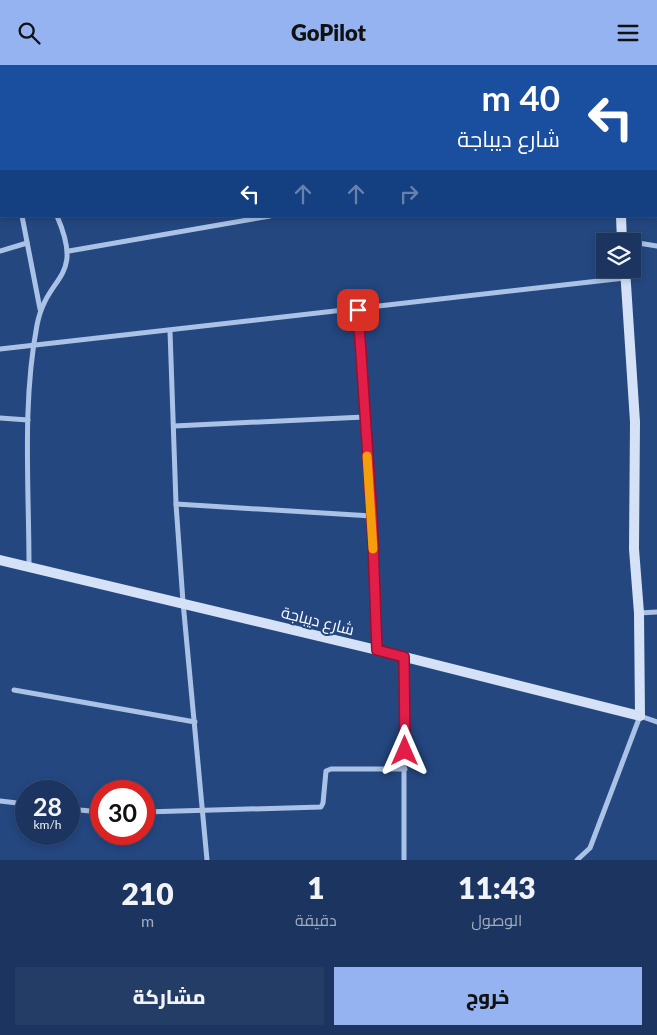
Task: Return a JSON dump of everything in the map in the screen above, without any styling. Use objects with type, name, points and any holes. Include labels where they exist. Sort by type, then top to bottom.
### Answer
[{"type":"street","points":[[22,217],[40,309],[33,345],[28,421],[29,566]]},
{"type":"street","points":[[40,309],[65,271],[69,251],[57,217]]},
{"type":"street","points":[[69,251],[264,217]]},
{"type":"street","points":[[621,217],[625,233]]},
{"type":"street","points":[[0,251],[28,243]]},
{"type":"street","points":[[641,243],[657,246]]},
{"type":"street","points":[[0,349],[358,310],[596,277]]},
{"type":"street","points":[[577,860],[590,848],[640,717],[639,613],[634,549],[636,422],[625,278]]},
{"type":"street","points":[[358,310],[372,516],[377,650]]},
{"type":"street","points":[[170,331],[176,504],[183,602],[204,810],[207,860]]},
{"type":"street","points":[[174,426],[364,417]]},
{"type":"street","points":[[0,418],[28,421]]},
{"type":"street","points":[[176,504],[372,516]]},
{"type":"street","name":"شارع ديباجة","points":[[0,560],[183,602],[657,722]]},
{"type":"street","points":[[639,613],[657,612]]},
{"type":"street","points":[[404,657],[404,860]]},
{"type":"street","points":[[14,690],[195,722]]},
{"type":"street","points":[[155,812],[321,807],[326,771],[331,769],[405,769]]},
{"type":"street","points":[[0,801],[15,803]]},
{"type":"slow traffic","points":[[367,456],[373,549]]},
{"type":"route","points":[[358,310],[372,516],[377,650],[404,657],[405,751]]}]
